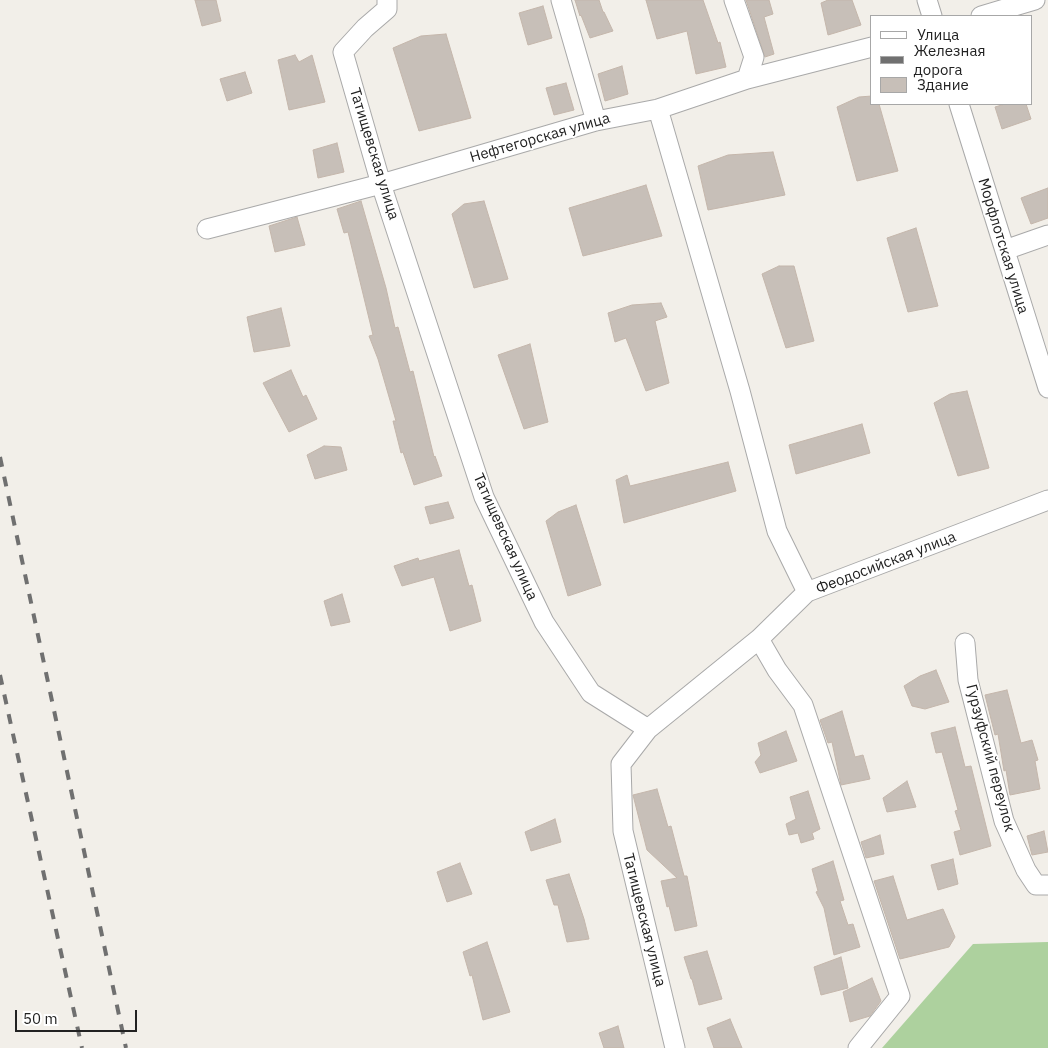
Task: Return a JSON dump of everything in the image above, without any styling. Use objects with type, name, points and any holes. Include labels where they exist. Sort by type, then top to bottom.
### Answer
[{"type":"street","name":"Татищевская улица","points":[[387,0],[387,9],[365,28],[343,52],[382,184],[484,497],[544,622],[591,693],[648,729],[621,764],[623,832],[675,1048]]},
{"type":"street","points":[[561,0],[596,121]]},
{"type":"street","points":[[734,0],[754,57],[747,79]]},
{"type":"street","points":[[927,0],[932,15]]},
{"type":"street","points":[[985,15],[1035,0]]},
{"type":"street","name":"Нефтегорская улица","points":[[207,229],[382,184],[596,121],[658,109],[747,79],[870,48]]},
{"type":"street","name":"Морфлотская улица","points":[[959,105],[1048,388]]},
{"type":"street","points":[[658,109],[740,392],[777,531],[807,592]]},
{"type":"street","points":[[1005,250],[1048,235]]},
{"type":"street","name":"Феодосийская улица","points":[[648,729],[759,639],[807,592],[1048,500]]},
{"type":"street","points":[[759,639],[777,670],[803,705],[900,996],[858,1048]]},
{"type":"street","name":"Гурзуфский переулок","points":[[965,643],[968,680],[1004,821],[1026,870],[1036,885],[1048,885]]},
{"type":"green space","points":[[1048,942],[1048,1048],[882,1048],[973,944]]},
{"type":"building","points":[[195,0],[216,0],[221,21],[202,26]]},
{"type":"building","points":[[575,0],[599,0],[613,31],[590,38]]},
{"type":"building","points":[[646,0],[703,0],[718,43],[720,42],[726,67],[696,74],[687,31],[657,39]]},
{"type":"building","points":[[746,0],[769,0],[773,14],[764,17],[774,54],[765,57]]},
{"type":"building","points":[[828,0],[852,0],[861,25],[828,35],[821,3]]},
{"type":"building","points":[[543,6],[552,38],[528,45],[519,13]]},
{"type":"building","points":[[446,34],[471,118],[419,131],[393,48],[421,36]]},
{"type":"building","points":[[295,55],[299,62],[312,55],[325,102],[289,110],[278,60]]},
{"type":"building","points":[[622,66],[628,94],[605,101],[598,74]]},
{"type":"building","points":[[245,72],[252,93],[227,101],[220,79]]},
{"type":"building","points":[[566,83],[574,110],[554,115],[546,88]]},
{"type":"building","points":[[870,96],[870,105],[879,105],[898,171],[857,181],[837,107],[859,97]]},
{"type":"building","points":[[1002,105],[1026,105],[1031,119],[1002,129],[995,107]]},
{"type":"building","points":[[337,143],[344,172],[318,178],[313,150]]},
{"type":"building","points":[[773,152],[785,195],[708,210],[698,166],[728,155]]},
{"type":"building","points":[[646,185],[662,236],[583,256],[569,208]]},
{"type":"building","points":[[1048,188],[1048,218],[1031,224],[1021,198]]},
{"type":"building","points":[[361,201],[386,288],[395,328],[398,327],[410,372],[413,371],[434,457],[442,476],[414,485],[403,452],[401,453],[393,421],[396,421],[378,359],[369,336],[373,335],[348,232],[344,233],[337,209]]},
{"type":"building","points":[[484,201],[508,279],[474,288],[452,214],[464,204]]},
{"type":"building","points":[[297,217],[305,245],[275,252],[269,226]]},
{"type":"building","points":[[916,228],[938,306],[908,312],[887,238]]},
{"type":"building","points":[[779,266],[794,266],[814,341],[786,348],[762,274]]},
{"type":"building","points":[[661,303],[667,317],[655,321],[669,383],[646,391],[626,338],[615,342],[608,313],[632,305]]},
{"type":"building","points":[[281,308],[290,346],[254,352],[247,317]]},
{"type":"building","points":[[530,344],[548,422],[524,429],[498,355]]},
{"type":"building","points":[[291,370],[303,397],[306,395],[317,419],[289,432],[263,383]]},
{"type":"building","points":[[967,391],[989,468],[958,476],[934,403],[950,394]]},
{"type":"building","points":[[862,424],[870,453],[796,474],[789,445]]},
{"type":"building","points":[[324,446],[341,447],[347,470],[315,479],[307,455]]},
{"type":"building","points":[[728,462],[736,491],[624,523],[616,480],[627,475],[630,486]]},
{"type":"building","points":[[448,502],[454,518],[430,524],[425,507]]},
{"type":"building","points":[[576,505],[601,585],[568,596],[546,521],[558,512]]},
{"type":"building","points":[[459,550],[469,586],[472,585],[481,621],[450,631],[434,577],[402,586],[394,566],[418,558],[419,561]]},
{"type":"building","points":[[342,594],[350,622],[331,626],[324,601]]},
{"type":"building","points":[[936,670],[949,702],[925,709],[912,706],[904,686],[920,676]]},
{"type":"building","points":[[1007,690],[1021,743],[1032,740],[1038,760],[1035,761],[1040,789],[1010,795],[998,734],[995,735],[985,695]]},
{"type":"building","points":[[842,711],[855,757],[863,755],[870,779],[841,785],[832,742],[828,743],[820,720]]},
{"type":"building","points":[[955,727],[965,767],[971,766],[991,846],[960,855],[954,832],[961,830],[955,811],[958,810],[942,752],[936,753],[931,733]]},
{"type":"building","points":[[786,731],[797,761],[760,773],[755,762],[761,755],[758,743]]},
{"type":"building","points":[[907,781],[916,807],[887,812],[883,798]]},
{"type":"building","points":[[657,789],[668,827],[671,826],[684,876],[687,876],[697,926],[675,931],[661,881],[677,878],[647,850],[633,795]]},
{"type":"building","points":[[808,791],[820,829],[812,833],[814,839],[801,843],[798,833],[789,835],[786,824],[796,819],[790,797]]},
{"type":"building","points":[[555,819],[561,842],[531,851],[525,832]]},
{"type":"building","points":[[1044,831],[1048,852],[1032,855],[1027,836]]},
{"type":"building","points":[[880,835],[884,854],[866,858],[861,842]]},
{"type":"building","points":[[953,859],[958,884],[938,890],[931,865]]},
{"type":"building","points":[[833,861],[844,900],[840,901],[848,925],[853,924],[860,947],[834,955],[824,908],[816,892],[818,891],[812,869]]},
{"type":"building","points":[[460,863],[472,894],[447,902],[437,872]]},
{"type":"building","points":[[569,874],[589,939],[567,942],[558,905],[554,905],[546,880]]},
{"type":"building","points":[[893,876],[907,920],[943,909],[955,937],[949,947],[900,959],[874,881]]},
{"type":"building","points":[[487,942],[510,1012],[483,1020],[472,975],[470,976],[463,952]]},
{"type":"building","points":[[707,951],[722,999],[699,1005],[684,957]]},
{"type":"building","points":[[841,957],[848,988],[821,995],[814,967]]},
{"type":"building","points":[[872,978],[881,1001],[870,1016],[850,1022],[843,992]]},
{"type":"building","points":[[730,1019],[742,1048],[714,1048],[707,1028]]},
{"type":"building","points":[[618,1026],[624,1048],[604,1048],[599,1033]]},
{"type":"railway","points":[[0,457],[126,1048]]},
{"type":"railway","points":[[0,675],[82,1048]]}]
